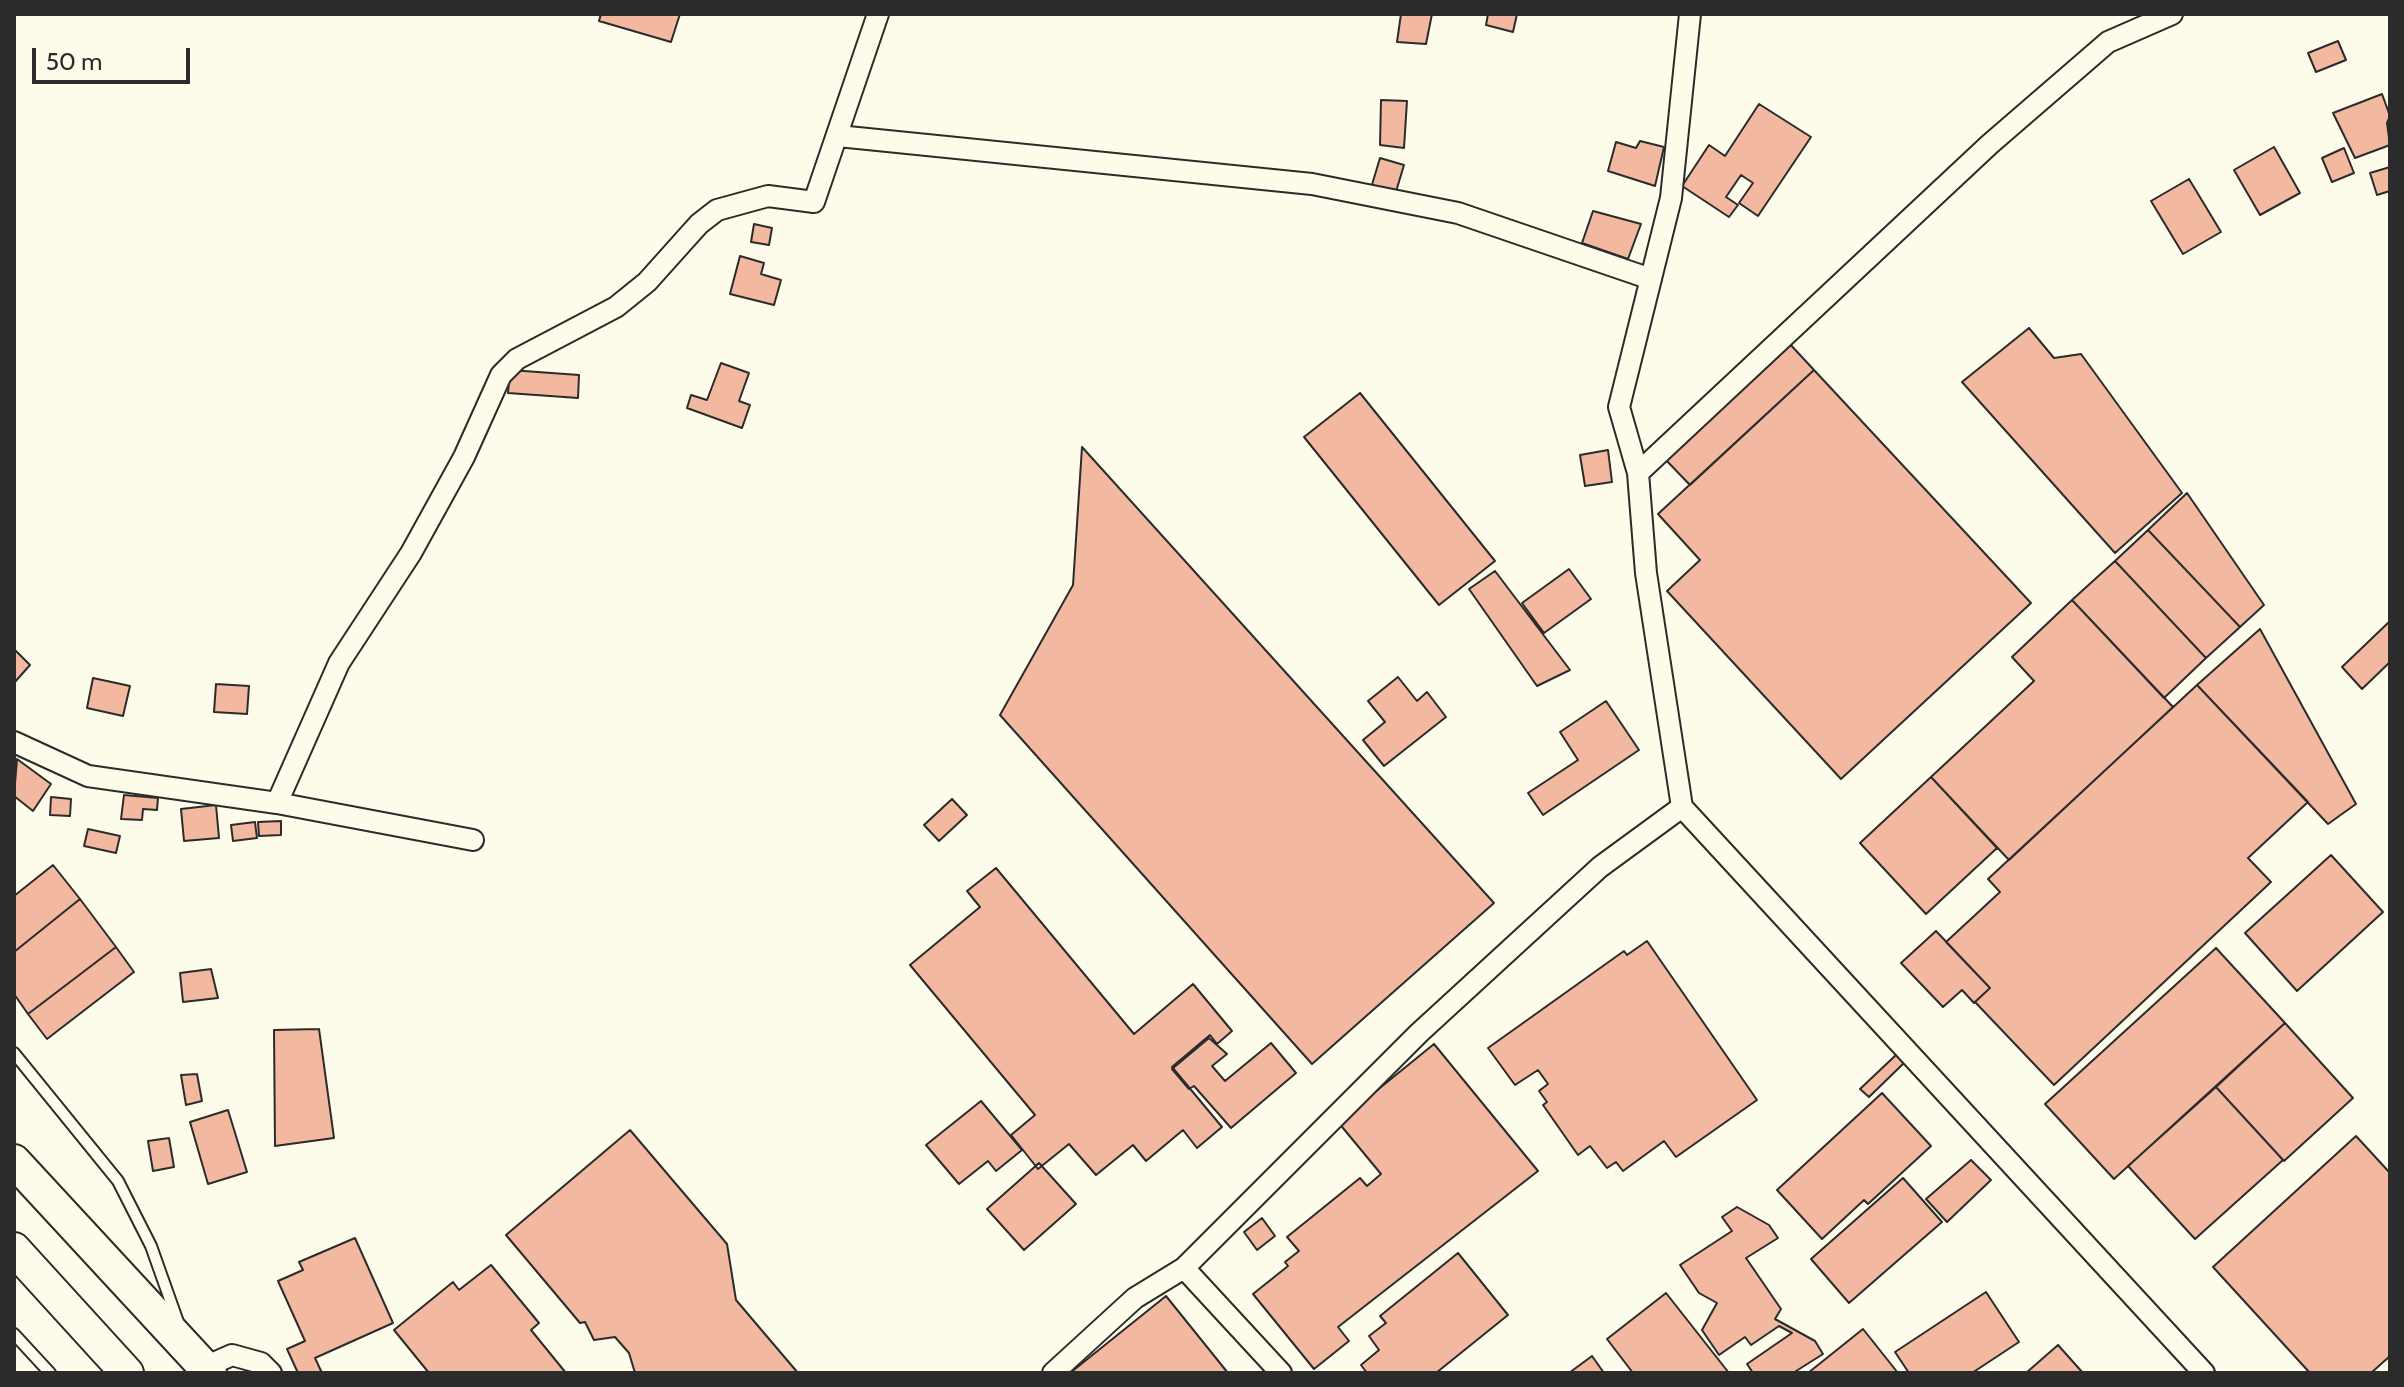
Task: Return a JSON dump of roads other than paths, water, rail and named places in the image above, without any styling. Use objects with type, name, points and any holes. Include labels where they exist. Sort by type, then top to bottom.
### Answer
[{"type":"highway","points":[[14,1161],[200,1362]]},
{"type":"highway","points":[[14,1249],[127,1373]]},
{"type":"street","points":[[277,803],[339,663],[411,553],[464,457],[501,375],[517,359],[616,307],[647,282],[699,224],[717,210],[768,196],[814,202],[878,14]]},
{"type":"street","points":[[1690,14],[1671,198],[1619,407],[1638,473],[1646,573],[1682,807],[2204,1373]]},
{"type":"street","points":[[1638,473],[1990,144],[2108,42],[2172,14]]},
{"type":"street","points":[[838,136],[1312,184],[1458,213],[1651,279]]},
{"type":"street","points":[[14,742],[88,776],[277,803],[473,840]]},
{"type":"street","points":[[1053,1373],[1135,1298],[1184,1268],[1419,1033],[1600,867],[1682,807]]},
{"type":"street","points":[[1184,1268],[1281,1373]]},
{"type":"street","points":[[200,1362],[232,1355],[261,1363],[271,1373]]},
{"type":"lane","points":[[14,1053],[118,1181],[151,1246],[200,1362]]},
{"type":"lane","points":[[14,1334],[50,1373]]}]
